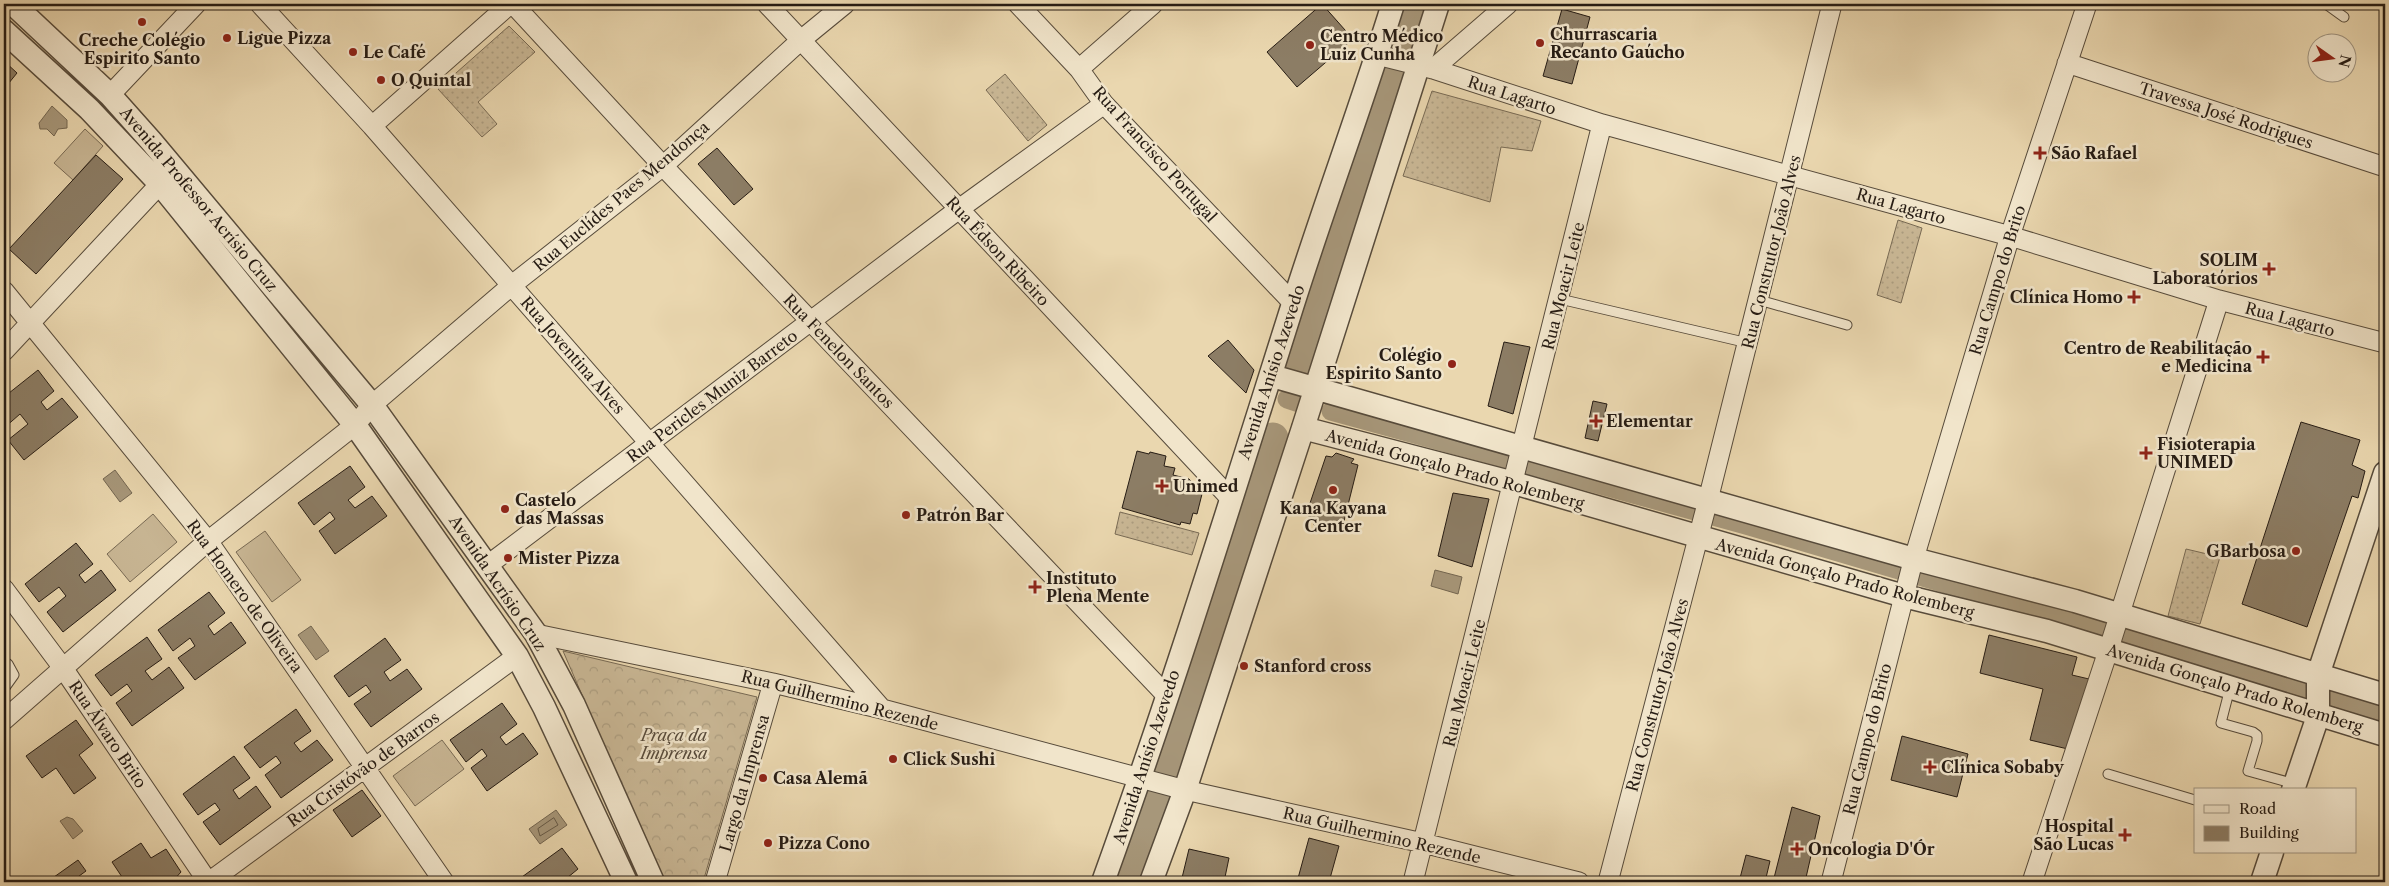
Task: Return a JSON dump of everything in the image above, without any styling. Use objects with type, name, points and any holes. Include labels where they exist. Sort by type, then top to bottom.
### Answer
[{"type":"street","name":"Avenida Professor Acrísio Cruz","points":[[13,4],[110,95],[151,141],[372,405]]},
{"type":"street","points":[[110,95],[196,4]]},
{"type":"street","name":"Rua Joventina Alves","points":[[260,4],[372,126],[882,709]]},
{"type":"street","points":[[372,126],[511,4]]},
{"type":"street","name":"Rua Fenelon Santos","points":[[511,4],[1167,696]]},
{"type":"street","name":"Rua Édson Ribeiro","points":[[768,4],[1230,498]]},
{"type":"street","name":"Rua Euclídes Paes Mendonça","points":[[4,720],[208,540],[355,424],[372,405],[512,285],[663,166],[801,40],[845,4]]},
{"type":"street","name":"Rua Francisco Portugal","points":[[1018,4],[1080,69],[1104,104],[1293,303]]},
{"type":"street","points":[[1080,69],[1153,4]]},
{"type":"street","name":"Avenida Anísio Azevedo","points":[[1151,882],[1303,428],[1405,62],[1393,4]]},
{"type":"street","name":"Avenida Anísio Azevedo","points":[[1103,882],[1147,779],[1167,696],[1230,498],[1272,376],[1293,303],[1405,62],[1438,4]]},
{"type":"street","points":[[1405,62],[1508,4]]},
{"type":"street","name":"Rua Construtor João Alves","points":[[1608,882],[1759,300],[1832,4]]},
{"type":"street","name":"Rua Campo do Brito","points":[[1831,882],[1913,562],[2010,236],[2087,4]]},
{"type":"street","name":"Avenida Professor Acrísio Cruz","points":[[4,31],[88,109],[160,184],[355,424]]},
{"type":"street","name":"Rua Lagarto","points":[[1405,62],[1602,124],[1791,174],[2010,236],[2219,300],[2385,343]]},
{"type":"street","name":"Travessa José Rodrigues","points":[[2067,63],[2385,167]]},
{"type":"street","name":"Rua Pericles Muniz Barreto","points":[[488,565],[959,210],[1104,104]]},
{"type":"street","name":"Rua Moacir Leite","points":[[1413,882],[1560,300],[1602,124]]},
{"type":"street","points":[[4,351],[160,184]]},
{"type":"street","name":"Rua Homero de Oliveira","points":[[4,291],[208,540],[444,882]]},
{"type":"street","points":[[2032,882],[2219,300]]},
{"type":"street","name":"Avenida Gonçalo Prado Rolemberg","points":[[1272,376],[1315,388],[1518,466],[1703,517],[1913,562],[2118,617],[2318,678],[2385,695]]},
{"type":"street","name":"Avenida Acrísio Cruz","points":[[372,405],[536,634],[574,704],[654,882]]},
{"type":"street","name":"Avenida Acrísio Cruz","points":[[355,424],[517,656],[544,707],[626,882]]},
{"type":"street","name":"Avenida Gonçalo Prado Rolemberg","points":[[1303,428],[1518,466],[1703,517],[1905,591],[2109,647],[2230,688],[2385,735]]},
{"type":"street","points":[[2294,787],[2318,716],[2318,678],[2385,472]]},
{"type":"street","name":"Rua Álvaro Brito","points":[[4,589],[63,668],[208,882]]},
{"type":"street","name":"Rua Guilhermino Rezende","points":[[536,634],[773,683],[882,709],[1182,789],[1424,843],[1579,882]]},
{"type":"street","name":"Rua Cristóvão de Barros","points":[[208,882],[517,656]]},
{"type":"street","name":"Largo da Imprensa","points":[[717,882],[773,683]]},
{"type":"street","points":[[2262,882],[2271,854]]},
{"type":"lane","points":[[2326,4],[2344,17]]},
{"type":"lane","points":[[1560,300],[1748,343]]},
{"type":"lane","points":[[1759,300],[1847,325]]},
{"type":"lane","points":[[4,662],[8,664],[14,674],[4,689]]},
{"type":"lane","points":[[2230,688],[2221,722],[2257,735],[2248,771],[2294,787]]},
{"type":"lane","points":[[2108,774],[2194,800]]},
{"type":"green space","points":[[509,26],[535,52],[478,102],[497,124],[482,137],[438,89]]},
{"type":"green space","points":[[1005,74],[1047,125],[1028,141],[986,90]]},
{"type":"green space","points":[[1432,91],[1541,121],[1532,151],[1501,147],[1490,202],[1403,176]]},
{"type":"green space","points":[[85,129],[103,146],[73,180],[54,163]]},
{"type":"green space","points":[[1898,220],[1922,228],[1901,303],[1877,295]]},
{"type":"green space","points":[[1120,512],[1199,533],[1192,555],[1115,534]]},
{"type":"green space","points":[[153,514],[177,542],[130,582],[107,554]]},
{"type":"green space","points":[[265,531],[301,580],[272,602],[236,552]]},
{"type":"green space","points":[[2186,549],[2220,557],[2200,624],[2168,616]]},
{"type":"green space","name":"Praça da Imprensa","points":[[563,651],[757,697],[703,882],[663,882]]},
{"type":"green space","points":[[442,740],[464,769],[415,806],[393,776]]},
{"type":"water","points":[[52,106],[67,120],[67,128],[58,129],[54,136],[47,129],[40,129],[39,123]]},
{"type":"water","points":[[115,470],[132,493],[120,502],[103,479]]},
{"type":"water","points":[[1435,570],[1462,577],[1458,594],[1431,586]]},
{"type":"water","points":[[311,626],[329,651],[316,660],[298,635]]},
{"type":"water","points":[[556,810],[567,825],[540,844],[529,829]]},
{"type":"water","points":[[67,817],[73,819],[83,831],[73,839],[60,821]]},
{"type":"building","name":"Centro Médico Luiz Cunha","points":[[1322,4],[1353,39],[1297,87],[1267,52]]},
{"type":"building","points":[[1562,9],[1590,17],[1572,84],[1543,76]]},
{"type":"building","points":[[4,61],[17,73],[4,89]]},
{"type":"building","points":[[717,148],[753,189],[734,205],[698,164]]},
{"type":"building","points":[[96,155],[123,179],[36,274],[9,249]]},
{"type":"building","points":[[1228,340],[1254,370],[1246,393],[1208,356]]},
{"type":"building","points":[[1504,342],[1530,347],[1513,414],[1488,406]]},
{"type":"building","points":[[38,370],[54,391],[41,402],[47,410],[62,398],[78,417],[24,460],[8,440],[28,424],[20,414],[4,428],[4,397]]},
{"type":"building","name":"Elementar","points":[[1593,401],[1607,404],[1598,441],[1585,438]]},
{"type":"building","name":"GBarbosa","points":[[2301,422],[2360,440],[2352,465],[2365,471],[2358,498],[2352,496],[2307,627],[2242,604]]},
{"type":"building","name":"Unimed","points":[[1137,451],[1166,456],[1164,466],[1175,468],[1173,475],[1189,479],[1202,494],[1197,514],[1193,513],[1190,524],[1181,522],[1180,525],[1122,508]]},
{"type":"building","name":"Kana Kayana Center","points":[[1336,453],[1354,459],[1351,463],[1358,465],[1344,521],[1338,520],[1335,529],[1314,525],[1315,518],[1306,515],[1326,456],[1332,457]]},
{"type":"building","points":[[350,466],[365,487],[348,500],[355,508],[372,496],[387,516],[335,554],[319,531],[335,519],[330,512],[314,525],[298,503]]},
{"type":"building","points":[[1453,493],[1489,499],[1472,567],[1438,556]]},
{"type":"building","points":[[76,543],[93,564],[79,575],[85,583],[101,570],[116,590],[63,632],[47,612],[66,596],[59,587],[39,602],[25,584]]},
{"type":"building","points":[[209,592],[225,613],[208,626],[214,635],[231,622],[246,643],[195,680],[178,658],[195,646],[190,638],[173,651],[158,630]]},
{"type":"building","points":[[1989,635],[2077,657],[2072,675],[2089,679],[2072,750],[2030,740],[2043,689],[1980,673]]},
{"type":"building","points":[[147,637],[162,659],[145,671],[152,680],[169,667],[184,688],[132,726],[116,703],[132,691],[127,684],[111,696],[95,675]]},
{"type":"building","points":[[385,638],[401,660],[384,672],[390,681],[407,669],[422,689],[371,727],[354,704],[371,692],[366,685],[349,697],[334,676]]},
{"type":"building","points":[[502,703],[517,724],[500,737],[506,745],[523,733],[538,754],[487,791],[471,768],[487,756],[482,749],[466,762],[450,740]]},
{"type":"building","points":[[296,709],[311,731],[294,743],[301,752],[317,740],[333,760],[281,798],[265,775],[281,763],[276,756],[260,768],[244,747]]},
{"type":"building","points":[[76,720],[93,744],[79,755],[96,778],[74,794],[56,768],[42,778],[26,756]]},
{"type":"building","name":"Clínica Sobaby","points":[[1902,736],[1968,754],[1957,797],[1891,780]]},
{"type":"building","points":[[234,756],[250,778],[233,790],[239,799],[256,786],[271,807],[220,845],[203,822],[220,810],[215,803],[198,815],[183,794]]},
{"type":"building","points":[[362,790],[381,816],[352,837],[333,810]]},
{"type":"building","name":"Oncologia D'Ór","points":[[1792,807],[1820,816],[1805,882],[1773,882]]},
{"type":"building","points":[[1309,838],[1339,846],[1329,882],[1297,882]]},
{"type":"building","points":[[141,843],[151,858],[166,849],[181,872],[172,882],[115,882],[122,877],[112,862]]},
{"type":"building","points":[[562,848],[578,869],[562,882],[515,882]]},
{"type":"building","points":[[1189,849],[1229,858],[1224,882],[1181,882]]},
{"type":"building","points":[[1746,855],[1770,861],[1765,882],[1739,882]]},
{"type":"building","points":[[78,860],[86,871],[75,879],[76,882],[47,882]]},
{"type":"waterway","points":[[1298,365],[1414,4]]},
{"type":"waterway","points":[[1287,399],[1299,403]]},
{"type":"waterway","points":[[1331,411],[1746,525],[2385,713]]},
{"type":"waterway","points":[[1128,882],[1197,682],[1273,438]]},
{"type":"place","name":"Creche Colégio Espirito Santo","points":[[142,22]]},
{"type":"place","name":"Ligue Pizza","points":[[227,38]]},
{"type":"place","name":"Churrascaria Recanto Gaúcho","points":[[1540,43]]},
{"type":"place","name":"Centro Médico Luiz Cunha","points":[[1310,45]]},
{"type":"place","name":"Le Café","points":[[353,52]]},
{"type":"place","name":"O Quintal","points":[[381,80]]},
{"type":"place","name":"São Rafael","points":[[2040,153]]},
{"type":"place","name":"SOLIM Laboratórios","points":[[2269,269]]},
{"type":"place","name":"Clínica Homo","points":[[2134,297]]},
{"type":"place","name":"Centro de Reabilitação e Medicina","points":[[2263,357]]},
{"type":"place","name":"Colégio Espirito Santo","points":[[1452,364]]},
{"type":"place","name":"Elementar","points":[[1596,421]]},
{"type":"place","name":"Fisioterapia UNIMED","points":[[2146,453]]},
{"type":"place","name":"Unimed","points":[[1162,486]]},
{"type":"place","name":"Kana Kayana Center","points":[[1333,490]]},
{"type":"place","name":"Castelo das Massas","points":[[505,509]]},
{"type":"place","name":"Patrón Bar","points":[[906,515]]},
{"type":"place","name":"GBarbosa","points":[[2296,551]]},
{"type":"place","name":"Mister Pizza","points":[[508,558]]},
{"type":"place","name":"Instituto Plena Mente","points":[[1035,587]]},
{"type":"place","name":"Stanford cross","points":[[1244,666]]},
{"type":"place","name":"Click Sushi","points":[[893,759]]},
{"type":"place","name":"Clínica Sobaby","points":[[1930,767]]},
{"type":"place","name":"Casa Alemã","points":[[763,778]]},
{"type":"place","name":"Hospital São Lucas","points":[[2125,835]]},
{"type":"place","name":"Pizza Cono","points":[[768,843]]},
{"type":"place","name":"Oncologia D'Ór","points":[[1797,849]]}]
